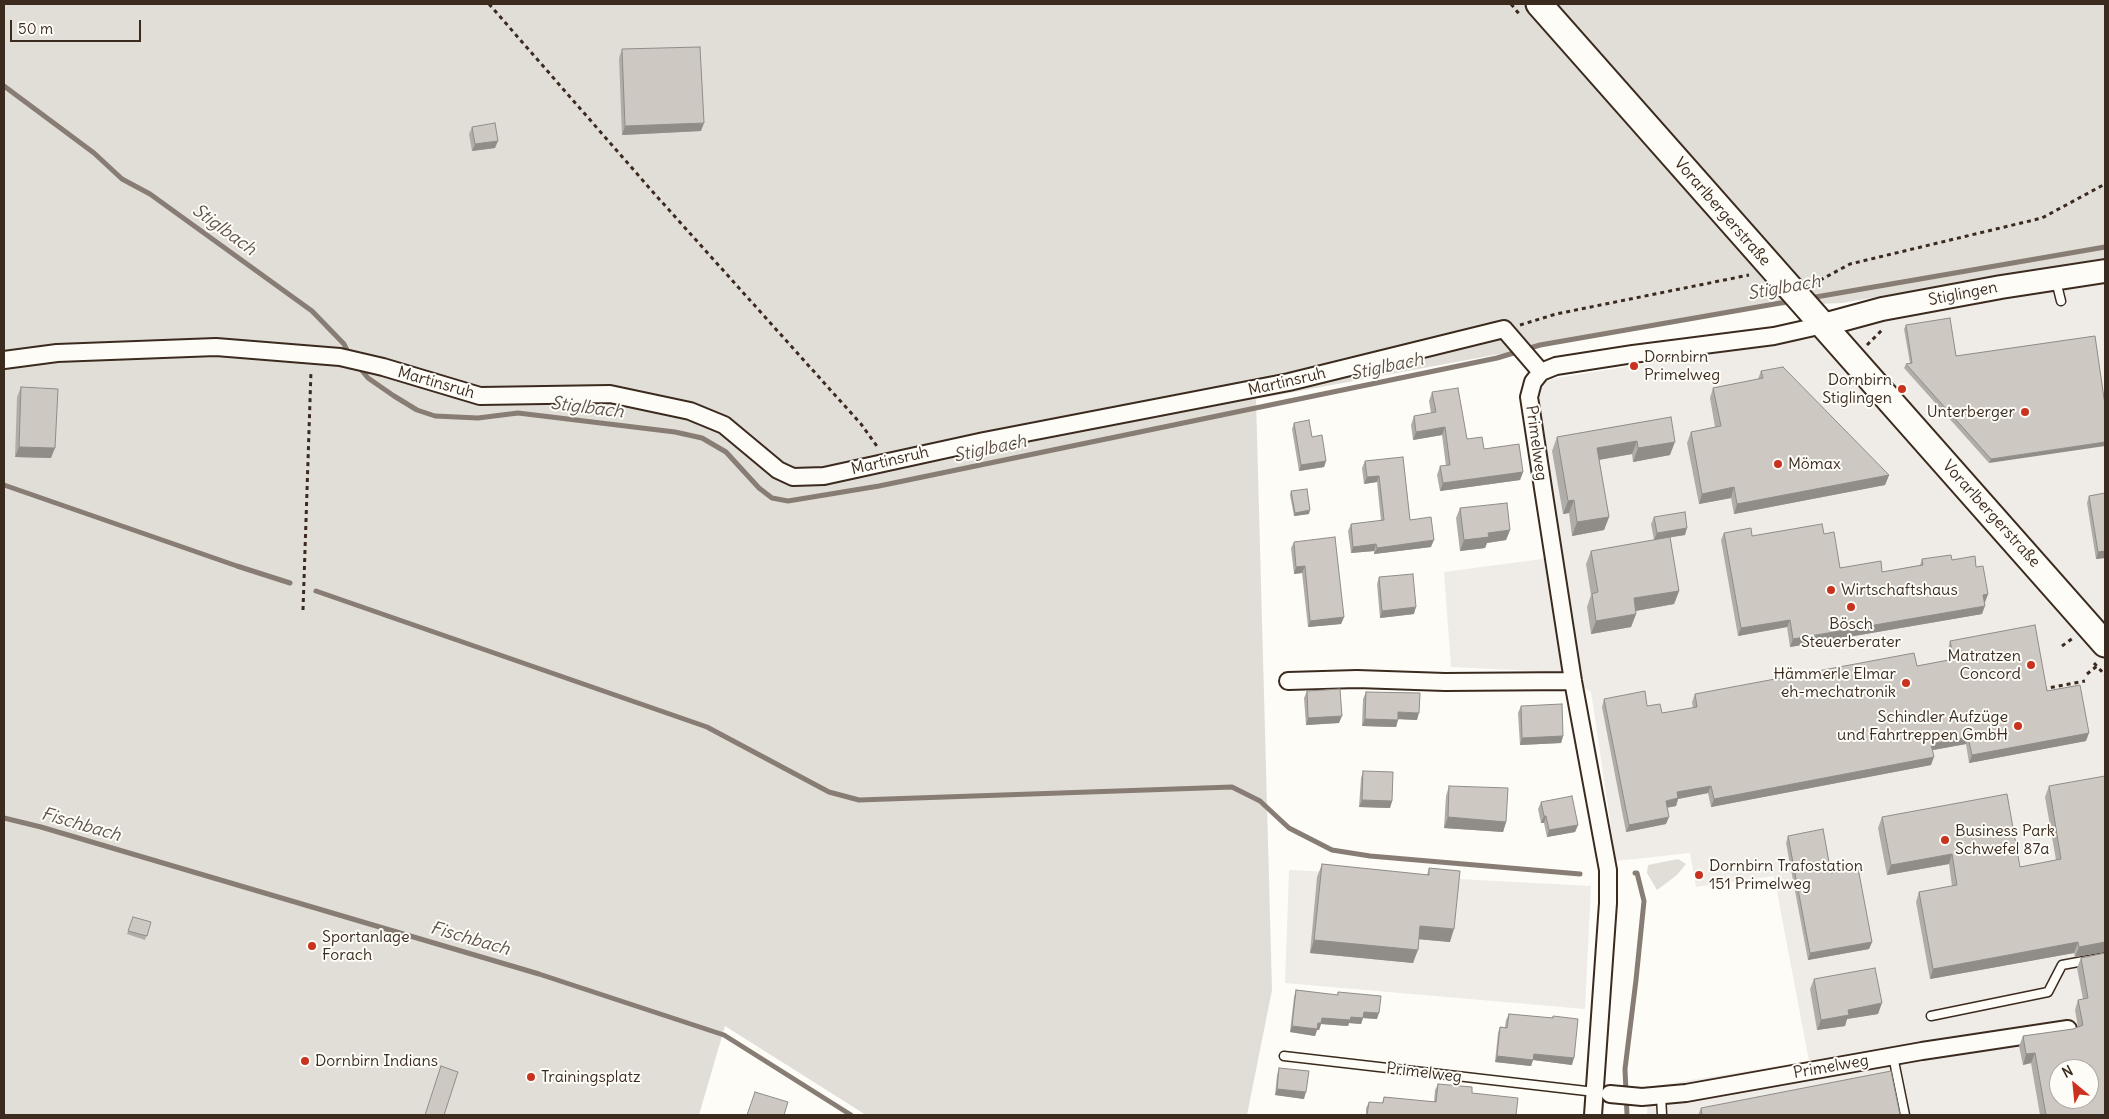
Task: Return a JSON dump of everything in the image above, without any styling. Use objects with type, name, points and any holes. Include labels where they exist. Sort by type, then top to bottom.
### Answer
[{"type":"main road","name":"Vorarlbergerstraße","points":[[1539,4],[1802,286],[1819,321],[2101,655]]},
{"type":"main road","name":"Stiglingen","points":[[1819,321],[2001,287],[2105,271]]},
{"type":"street","points":[[1508,334],[1536,366],[1556,366],[1774,336],[1819,321]]},
{"type":"street","name":"Martinsruh","points":[[312,355],[340,357],[369,363],[480,396],[610,394],[690,411],[724,425],[778,470],[793,477],[824,476],[984,441],[1289,382],[1508,334]]},
{"type":"street","points":[[4,360],[57,353],[216,347],[312,355]]},
{"type":"street","name":"Primelweg","points":[[1536,366],[1529,397],[1573,681],[1608,870],[1602,1093],[1593,1115]]},
{"type":"street","points":[[1288,681],[1357,679],[1446,682],[1573,681]]},
{"type":"street","name":"Primelweg","points":[[1602,1093],[1642,1097],[1686,1093],[1893,1056],[2068,1029]]},
{"type":"lane","points":[[2055,279],[2061,301]]},
{"type":"lane","points":[[1932,1016],[2048,992],[2062,965],[2105,956]]},
{"type":"lane","name":"Primelweg","points":[[1284,1056],[1602,1093]]},
{"type":"lane","points":[[1893,1056],[1905,1115]]},
{"type":"lane","points":[[1661,1095],[1662,1115]]},
{"type":"path","points":[[489,4],[652,191],[860,424],[889,462]]},
{"type":"path","points":[[1802,286],[1850,264],[2042,218],[2105,184]]},
{"type":"path","points":[[1508,334],[1556,314],[1749,275]]},
{"type":"path","points":[[303,610],[312,355]]},
{"type":"path","points":[[2062,646],[2073,638]]},
{"type":"path","points":[[2087,674],[2101,655]]},
{"type":"path","points":[[2041,690],[2085,681]]},
{"type":"shaded area","points":[[4,4],[2105,4],[2105,258],[1842,303],[1754,307],[1256,399],[1272,990],[1247,1115],[866,1115],[725,1026],[699,1115],[4,1115]]},
{"type":"shaded area","points":[[2105,281],[2105,1115],[1647,1115],[1648,1087],[1809,1061],[1774,876],[1696,887],[1690,853],[1616,861],[1591,692],[1556,672],[1451,667],[1444,572],[1542,559],[1559,550],[1541,435],[1539,381],[1796,339],[1884,314]]},
{"type":"shaded area","points":[[1678,859],[1686,864],[1677,875],[1657,890],[1647,873],[1648,865]]},
{"type":"shaded area","points":[[1289,870],[1591,886],[1585,1009],[1285,983]]},
{"type":"building","points":[[700,47],[704,123],[625,126],[622,49]]},
{"type":"building","points":[[495,123],[498,141],[475,144],[472,127]]},
{"type":"building","points":[[1950,318],[1956,356],[2095,336],[2105,405],[2105,442],[1991,459],[1906,364],[1912,363],[1906,325]]},
{"type":"building","name":"Mömax","points":[[1783,367],[1889,475],[1737,504],[1734,487],[1702,494],[1691,432],[1721,426],[1713,388],[1763,378],[1761,371]]},
{"type":"building","points":[[21,387],[58,389],[55,448],[19,447]]},
{"type":"building","points":[[1458,388],[1467,439],[1482,437],[1484,449],[1519,444],[1523,472],[1443,483],[1440,466],[1450,465],[1445,427],[1416,432],[1414,416],[1436,412],[1432,392]]},
{"type":"building","points":[[1671,417],[1675,442],[1638,448],[1637,441],[1597,448],[1609,517],[1577,522],[1574,500],[1568,501],[1557,437]]},
{"type":"building","points":[[1309,420],[1312,437],[1322,435],[1326,461],[1301,465],[1294,423]]},
{"type":"building","points":[[1403,457],[1410,520],[1431,517],[1434,540],[1377,548],[1376,544],[1353,547],[1351,524],[1384,520],[1379,476],[1367,477],[1365,461]]},
{"type":"building","points":[[1307,489],[1310,510],[1295,513],[1291,491]]},
{"type":"building","points":[[2105,493],[2105,551],[2098,552],[2089,496]]},
{"type":"building","points":[[1507,503],[1510,530],[1488,533],[1489,537],[1464,540],[1460,508]]},
{"type":"building","points":[[1685,512],[1687,528],[1657,533],[1654,517]]},
{"type":"building","name":"Wirtschaftshaus","points":[[1822,524],[1824,534],[1834,532],[1840,568],[1881,561],[1882,572],[1923,565],[1922,559],[1951,555],[1952,560],[1975,556],[1976,567],[1983,566],[1988,594],[1983,595],[1985,606],[1793,639],[1790,620],[1741,628],[1724,533],[1751,528],[1752,536]]},
{"type":"building","points":[[1335,537],[1344,617],[1310,621],[1305,566],[1296,567],[1294,542]]},
{"type":"building","points":[[1670,537],[1679,591],[1634,598],[1636,614],[1596,621],[1592,594],[1598,592],[1591,551]]},
{"type":"building","points":[[1413,574],[1416,607],[1382,611],[1379,577]]},
{"type":"building","points":[[2035,625],[2047,691],[2080,685],[2089,733],[1972,755],[1968,737],[1931,744],[1934,757],[1714,799],[1711,786],[1677,792],[1678,798],[1666,801],[1669,817],[1629,825],[1604,699],[1645,691],[1647,706],[1660,704],[1662,713],[1697,707],[1695,694],[1914,653],[1917,666],[1954,659],[1950,641]]},
{"type":"building","points":[[1340,689],[1342,716],[1308,718],[1307,691]]},
{"type":"building","points":[[1366,692],[1420,693],[1419,713],[1398,712],[1398,720],[1365,719]]},
{"type":"building","points":[[1562,704],[1563,736],[1522,738],[1521,706]]},
{"type":"building","points":[[1363,771],[1393,772],[1392,801],[1362,800]]},
{"type":"building","points":[[2105,776],[2105,942],[2079,947],[2078,942],[1933,969],[1919,892],[1957,885],[1952,854],[1891,865],[1882,817],[2007,794],[2020,867],[2061,859],[2049,786]]},
{"type":"building","points":[[1449,786],[1508,788],[1506,822],[1448,817]]},
{"type":"building","points":[[1572,796],[1578,825],[1549,830],[1541,802]]},
{"type":"building","points":[[1823,829],[1831,873],[1858,868],[1872,942],[1810,953],[1788,836]]},
{"type":"building","points":[[1322,864],[1429,875],[1429,868],[1460,871],[1454,929],[1420,926],[1418,950],[1314,940]]},
{"type":"building","points":[[133,917],[151,922],[147,936],[128,931]]},
{"type":"building","points":[[2105,953],[2105,1115],[2046,1115],[2035,1053],[2026,1054],[2023,1036],[2073,1029],[2083,1025],[2078,1000],[2088,998],[2081,958]]},
{"type":"building","points":[[1875,968],[1882,1003],[1848,1010],[1849,1015],[1821,1020],[1814,979]]},
{"type":"building","points":[[1296,990],[1338,995],[1338,992],[1381,996],[1379,1013],[1364,1012],[1363,1018],[1351,1017],[1350,1020],[1322,1018],[1321,1023],[1318,1023],[1317,1029],[1292,1026]]},
{"type":"building","points":[[1509,1014],[1578,1019],[1574,1058],[1534,1054],[1533,1060],[1497,1056],[1500,1027],[1507,1028]]},
{"type":"building","points":[[441,1066],[458,1072],[444,1115],[425,1115]]},
{"type":"building","points":[[1279,1068],[1309,1071],[1306,1092],[1277,1089]]},
{"type":"building","points":[[1891,1071],[1900,1115],[1702,1115],[1701,1108]]},
{"type":"building","points":[[1438,1084],[1472,1087],[1472,1093],[1518,1098],[1516,1115],[1367,1115],[1369,1102],[1383,1103],[1384,1097],[1436,1102]]},
{"type":"building","points":[[755,1092],[788,1102],[784,1115],[747,1115]]},
{"type":"waterway","name":"Stiglbach","points":[[4,86],[94,153],[122,179],[150,194],[312,311],[344,344],[350,356]]},
{"type":"waterway","name":"Stiglbach","points":[[1810,298],[2105,247]]},
{"type":"waterway","name":"Stiglbach","points":[[359,367],[368,378],[394,396],[417,410],[435,416],[478,418],[518,413],[675,432],[702,438],[726,452],[759,488],[772,498],[788,501],[879,486],[1497,358],[1540,345],[1792,301]]},
{"type":"waterway","points":[[4,485],[290,583]]},
{"type":"waterway","points":[[316,591],[707,727],[829,792],[859,800],[1232,787],[1260,801],[1289,828],[1332,850],[1370,856],[1580,874]]},
{"type":"waterway","name":"Fischbach","points":[[4,818],[41,827],[539,974],[724,1035],[851,1115]]},
{"type":"waterway","points":[[1627,1115],[1625,1069],[1644,901],[1637,873],[1635,873]]},
{"type":"place","name":"Dornbirn Primelweg","points":[[1634,366]]},
{"type":"place","name":"Dornbirn Stiglingen","points":[[1902,389]]},
{"type":"place","name":"Unterberger","points":[[2025,412]]},
{"type":"place","name":"Mömax","points":[[1778,464]]},
{"type":"place","name":"Wirtschaftshaus","points":[[1831,590]]},
{"type":"place","name":"Bösch Steuerberater","points":[[1851,607]]},
{"type":"place","name":"Matratzen Concord","points":[[2031,665]]},
{"type":"place","name":"Hämmerle Elmar eh-mechatronik","points":[[1906,683]]},
{"type":"place","name":"Schindler Aufzüge und Fahrtreppen GmbH","points":[[2018,726]]},
{"type":"place","name":"Business Park Schwefel 87a","points":[[1945,840]]},
{"type":"place","name":"Dornbirn Trafostation 151 Primelweg","points":[[1699,875]]},
{"type":"place","name":"Sportanlage Forach","points":[[312,946]]},
{"type":"place","name":"Dornbirn Indians","points":[[305,1061]]},
{"type":"place","name":"Trainingsplatz","points":[[531,1077]]}]
